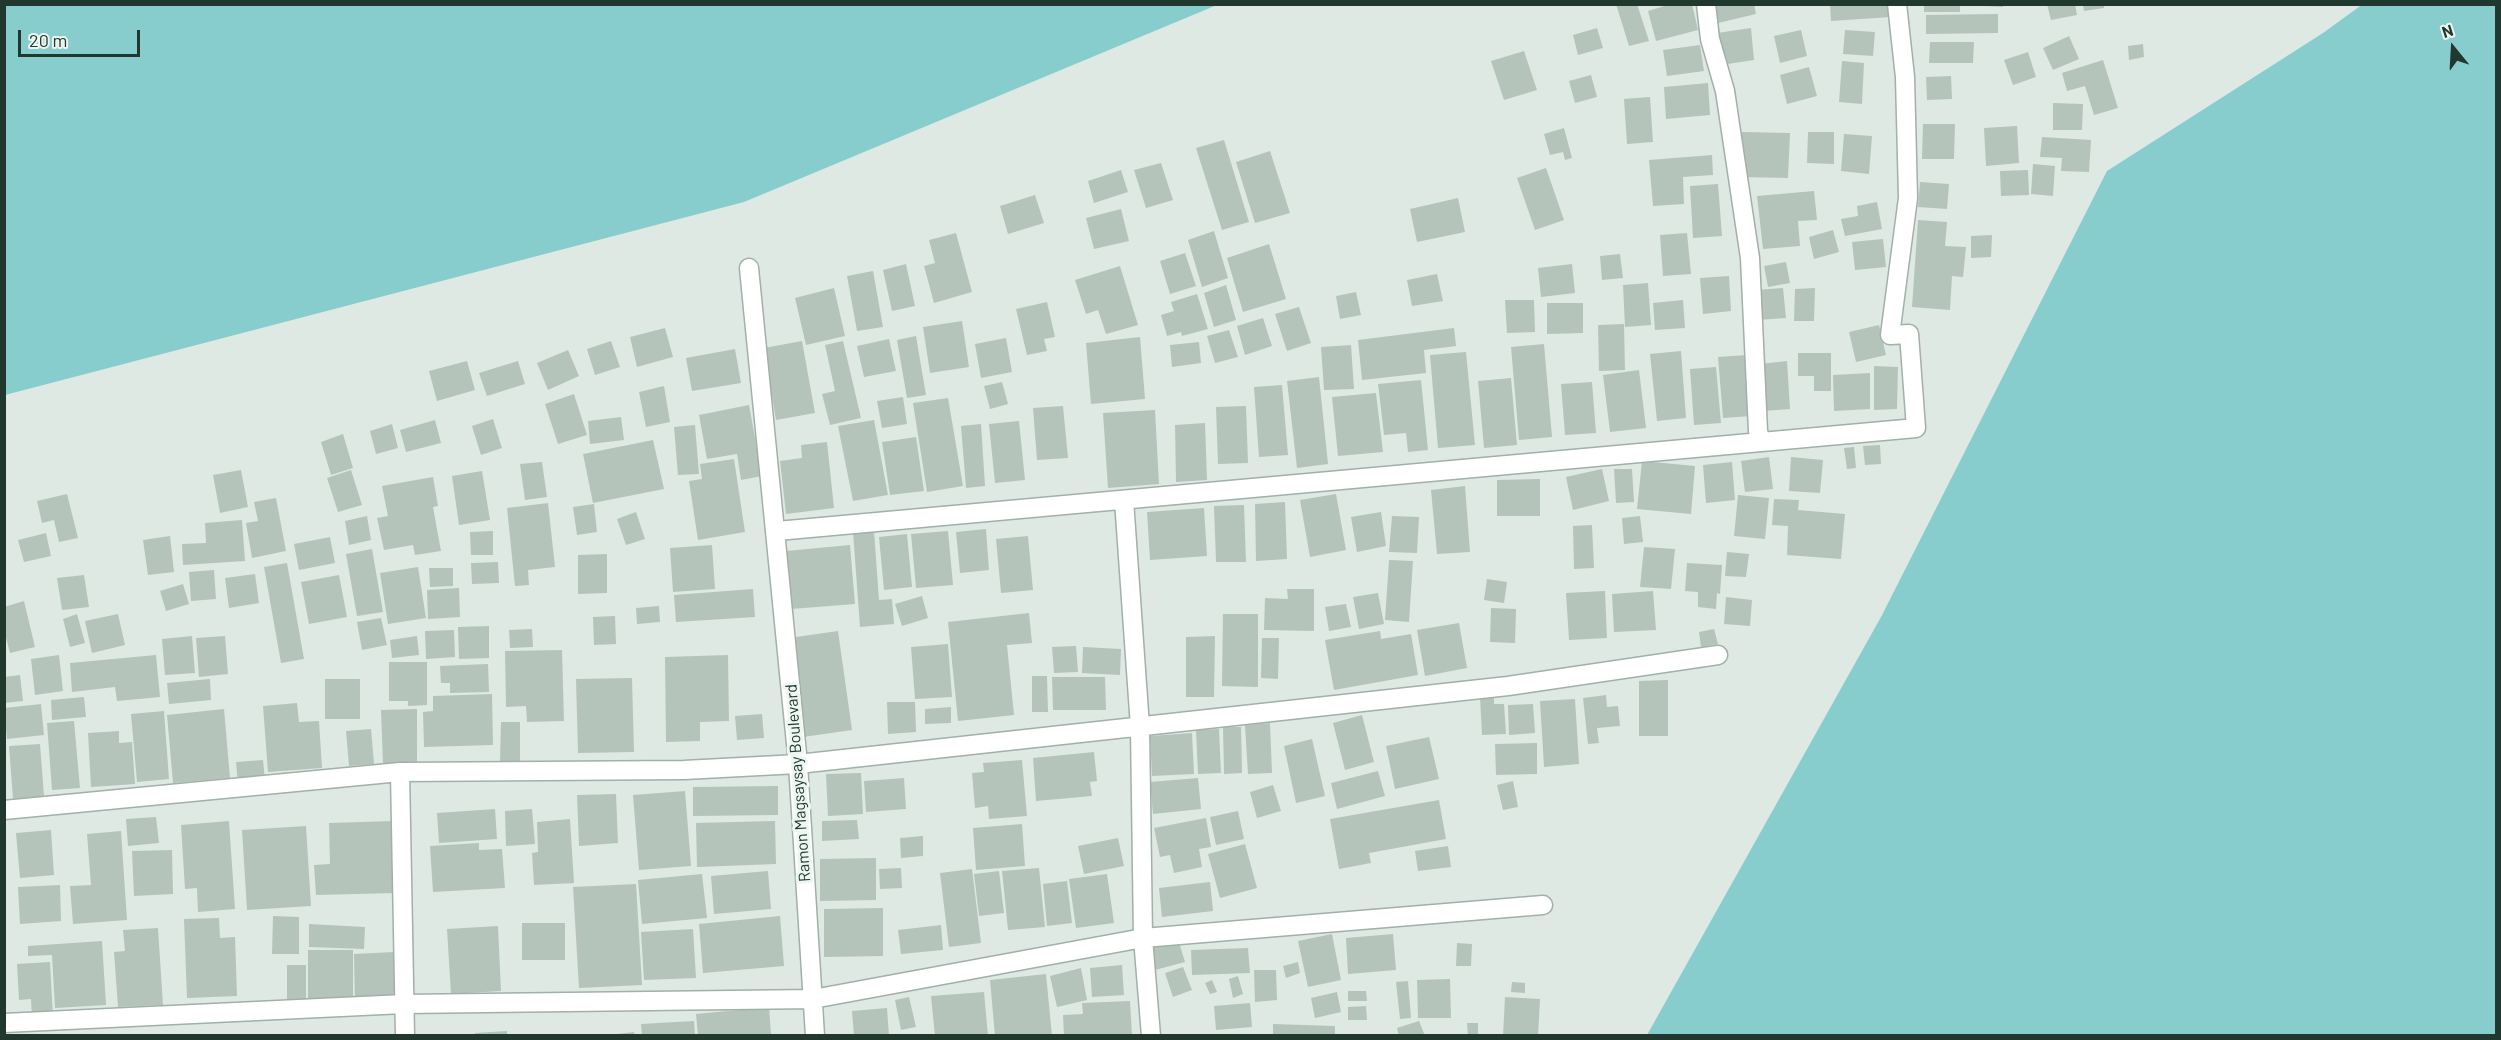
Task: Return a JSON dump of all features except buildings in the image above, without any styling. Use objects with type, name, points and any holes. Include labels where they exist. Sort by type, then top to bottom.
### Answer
[{"type":"street","points":[[1706,4],[1710,39],[1725,91],[1750,258],[1758,431],[1761,442]]},
{"type":"street","points":[[777,531],[1916,428],[1909,334],[1890,335],[1908,198],[1905,77],[1897,4]]},
{"type":"street","name":"Ramon Magsaysay Boulevard","points":[[749,268],[777,531],[798,764],[815,1035]]},
{"type":"street","points":[[1124,500],[1140,727],[1143,938],[1151,1035]]},
{"type":"street","points":[[4,810],[400,772],[684,770],[798,764],[1508,686],[1718,655]]},
{"type":"street","points":[[400,772],[405,1035]]},
{"type":"street","points":[[4,1023],[404,1004],[813,999],[1143,938],[1543,905]]},
{"type":"water","points":[[5,4],[1217,5],[744,202],[5,395]]},
{"type":"water","points":[[2363,4],[2496,5],[2496,1035],[1647,1035],[1881,617],[2107,171],[2323,33]]}]
